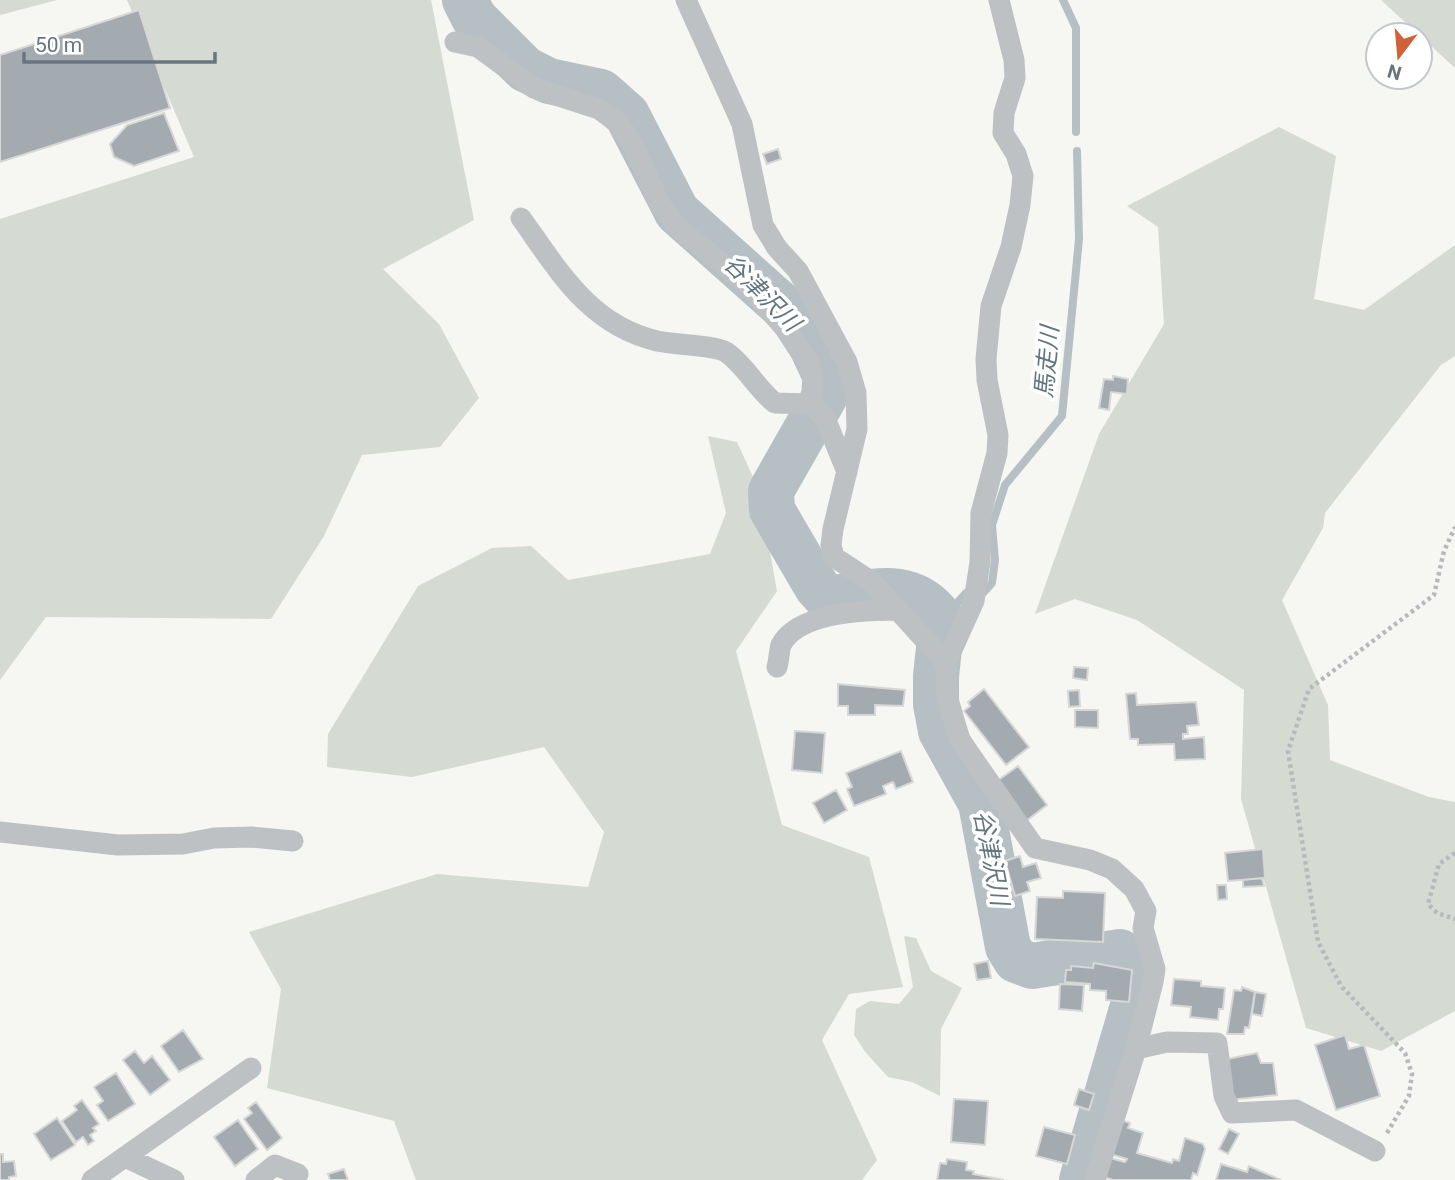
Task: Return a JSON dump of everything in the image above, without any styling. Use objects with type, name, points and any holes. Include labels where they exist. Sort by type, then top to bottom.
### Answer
[{"type":"street","points":[[686,0],[742,124],[763,225],[777,248],[798,271],[847,362],[856,393],[857,429],[833,529],[831,545],[834,557],[872,582],[946,663]]},
{"type":"street","points":[[999,0],[1014,60],[1015,78],[1004,113],[1003,133],[1016,154],[1023,176],[1011,247],[991,306],[986,370],[998,435],[997,453],[981,513],[974,601],[946,663],[947,696],[960,740],[1035,848],[1090,860],[1112,869],[1134,889],[1146,911],[1143,928],[1155,969],[1136,1049],[1094,1180]]},
{"type":"street","points":[[455,42],[478,47],[534,88],[599,109],[618,123],[632,143],[660,205],[680,229],[744,282],[788,332],[809,364],[813,377],[811,404]]},
{"type":"street","points":[[521,218],[576,296],[605,317],[635,336],[683,346],[712,346],[727,353],[775,403],[811,404],[825,418],[848,472]]},
{"type":"street","points":[[777,667],[782,645],[798,628],[833,615],[899,610]]},
{"type":"street","points":[[0,832],[118,845],[183,844],[214,838],[252,836],[293,841]]},
{"type":"street","points":[[1136,1049],[1167,1042],[1217,1043],[1224,1096],[1232,1113],[1296,1110],[1376,1151]]},
{"type":"street","points":[[92,1180],[251,1068]]},
{"type":"street","points":[[125,1157],[174,1180]]},
{"type":"street","points":[[256,1180],[275,1165],[298,1174],[295,1180]]},
{"type":"path","points":[[1376,1151],[1409,1096],[1412,1074],[1405,1054],[1341,986],[1318,942],[1288,751],[1309,689],[1434,595],[1444,551],[1455,527]]},
{"type":"path","points":[[1455,853],[1439,864],[1428,904],[1437,913],[1455,919]]},
{"type":"shaded area","points":[[0,0],[57,0],[0,15]]},
{"type":"shaded area","points":[[127,0],[431,0],[474,220],[383,269],[439,324],[479,398],[440,447],[362,455],[324,536],[271,619],[46,617],[0,680],[0,219],[194,157]]},
{"type":"shaded area","points":[[1381,0],[1455,0],[1455,68],[1434,49],[1434,21],[1404,21]]},
{"type":"shaded area","points":[[1279,127],[1336,156],[1314,299],[1364,310],[1455,245],[1455,356],[1441,365],[1325,513],[1323,528],[1282,600],[1328,705],[1330,760],[1429,797],[1455,802],[1455,1011],[1381,1051],[1306,1028],[1241,799],[1244,690],[1137,620],[1075,599],[1035,614],[1099,434],[1164,324],[1158,227],[1127,206]]},
{"type":"shaded area","points":[[708,436],[737,442],[759,490],[777,591],[736,651],[782,825],[869,857],[903,987],[849,994],[822,1040],[877,1160],[862,1180],[416,1180],[394,1121],[267,1088],[281,989],[249,932],[437,874],[588,887],[604,832],[544,747],[412,777],[327,767],[328,734],[418,586],[492,548],[531,546],[568,580],[710,554],[726,513]]},
{"type":"shaded area","points":[[904,936],[916,938],[931,971],[962,988],[941,1029],[940,1096],[912,1082],[888,1077],[854,1035],[856,1009],[870,1001],[899,1004],[913,987]]},
{"type":"building","points":[[139,10],[170,108],[0,162],[0,55]]},
{"type":"building","points":[[164,113],[179,151],[134,166],[114,157],[110,144],[127,125]]},
{"type":"building","points":[[778,149],[781,159],[767,164],[763,154]]},
{"type":"building","points":[[1113,376],[1128,379],[1127,394],[1111,392],[1109,410],[1099,408],[1104,379],[1113,380]]},
{"type":"building","points":[[1074,667],[1088,668],[1087,680],[1073,678]]},
{"type":"building","points":[[838,684],[905,690],[903,706],[875,705],[875,715],[848,715],[848,706],[838,706]]},
{"type":"building","points":[[984,689],[1029,747],[1006,765],[964,711],[970,706],[968,702]]},
{"type":"building","points":[[1079,690],[1080,706],[1069,707],[1068,691]]},
{"type":"building","points":[[1136,693],[1137,705],[1196,702],[1199,725],[1187,726],[1188,734],[1183,734],[1183,739],[1204,737],[1205,759],[1175,760],[1174,744],[1138,745],[1138,739],[1130,739],[1126,694]]},
{"type":"building","points":[[1075,710],[1098,710],[1098,728],[1075,727]]},
{"type":"building","points":[[795,731],[825,733],[822,773],[792,770]]},
{"type":"building","points":[[901,751],[913,782],[896,789],[893,782],[883,786],[886,794],[854,806],[847,789],[852,787],[846,773]]},
{"type":"building","points":[[1018,766],[1047,805],[1026,821],[997,781]]},
{"type":"building","points":[[836,790],[847,810],[824,823],[813,803]]},
{"type":"building","points":[[1263,849],[1265,878],[1228,881],[1225,853]]},
{"type":"building","points":[[1020,856],[1023,867],[1036,863],[1041,878],[1027,882],[1030,891],[1015,896],[1005,861]]},
{"type":"building","points":[[1262,878],[1264,886],[1243,887],[1243,880]]},
{"type":"building","points":[[1217,885],[1226,885],[1227,899],[1218,900]]},
{"type":"building","points":[[1063,891],[1105,893],[1103,942],[1035,939],[1037,897],[1063,898]]},
{"type":"building","points":[[988,961],[991,978],[977,980],[974,964]]},
{"type":"building","points":[[1094,963],[1132,970],[1129,1002],[1106,1000],[1106,991],[1090,990],[1090,984],[1065,982],[1066,970],[1071,970],[1071,966],[1093,968]]},
{"type":"building","points":[[1174,979],[1201,981],[1201,986],[1225,988],[1223,1009],[1219,1009],[1218,1020],[1190,1017],[1191,1007],[1171,1005]]},
{"type":"building","points":[[1060,984],[1084,985],[1082,1011],[1059,1009]]},
{"type":"building","points":[[1242,987],[1255,992],[1249,1028],[1245,1027],[1244,1034],[1227,1034],[1234,990],[1241,991]]},
{"type":"building","points":[[1255,992],[1266,994],[1262,1016],[1252,1014]]},
{"type":"building","points":[[183,1030],[203,1059],[179,1072],[161,1046]]},
{"type":"building","points":[[1345,1035],[1349,1049],[1364,1045],[1380,1096],[1336,1110],[1315,1045]]},
{"type":"building","points":[[135,1051],[144,1063],[152,1056],[170,1080],[150,1095],[123,1060]]},
{"type":"building","points":[[1257,1053],[1261,1063],[1273,1063],[1277,1095],[1230,1100],[1227,1059]]},
{"type":"building","points":[[116,1073],[135,1104],[108,1121],[97,1105],[103,1101],[94,1087]]},
{"type":"building","points":[[1079,1089],[1094,1094],[1089,1110],[1074,1105]]},
{"type":"building","points":[[954,1099],[988,1101],[985,1145],[951,1142]]},
{"type":"building","points":[[82,1100],[99,1124],[93,1128],[96,1131],[90,1135],[94,1141],[88,1145],[83,1137],[76,1142],[62,1121],[77,1110],[74,1106]]},
{"type":"building","points":[[256,1102],[282,1138],[267,1150],[244,1119],[252,1113],[248,1108]]},
{"type":"building","points":[[57,1118],[75,1145],[51,1160],[34,1134]]},
{"type":"building","points":[[238,1120],[258,1149],[235,1166],[214,1137]]},
{"type":"building","points":[[1121,1120],[1130,1123],[1128,1128],[1143,1133],[1137,1153],[1172,1163],[1173,1159],[1179,1161],[1185,1138],[1203,1144],[1205,1149],[1197,1175],[1193,1173],[1191,1180],[1113,1180],[1104,1177],[1110,1158],[1125,1162],[1127,1159],[1110,1154]]},
{"type":"building","points":[[1044,1127],[1075,1135],[1067,1164],[1036,1156]]},
{"type":"building","points":[[1229,1129],[1239,1134],[1228,1154],[1219,1149]]},
{"type":"building","points":[[0,1154],[3,1154],[3,1162],[14,1161],[16,1176],[9,1177],[9,1180],[0,1180]]},
{"type":"building","points":[[947,1159],[967,1162],[966,1170],[974,1171],[973,1174],[1004,1180],[937,1180],[940,1163],[946,1164]]},
{"type":"building","points":[[1221,1164],[1247,1172],[1249,1166],[1281,1180],[1216,1180]]},
{"type":"building","points":[[344,1169],[348,1180],[330,1180],[328,1174]]},
{"type":"waterway","name":"谷津沢川","points":[[465,0],[474,18],[525,69],[549,81],[601,92],[627,115],[677,212],[790,313],[812,347],[826,377],[825,396],[771,491],[772,510],[817,587],[828,599],[876,591],[905,593],[918,598],[942,620],[936,676],[936,704],[941,731],[981,803],[1008,947],[1016,960],[1032,966],[1120,952],[1134,967],[1135,999],[1082,1180]]},
{"type":"waterway","name":"馬走川","points":[[1063,0],[1076,28],[1076,132]]},
{"type":"waterway","name":"馬走川","points":[[982,594],[992,583],[995,560],[992,525],[1005,485],[1062,416],[1079,239],[1077,151]]},
{"type":"waterway","name":"馬走川","points":[[942,620],[966,593]]}]
